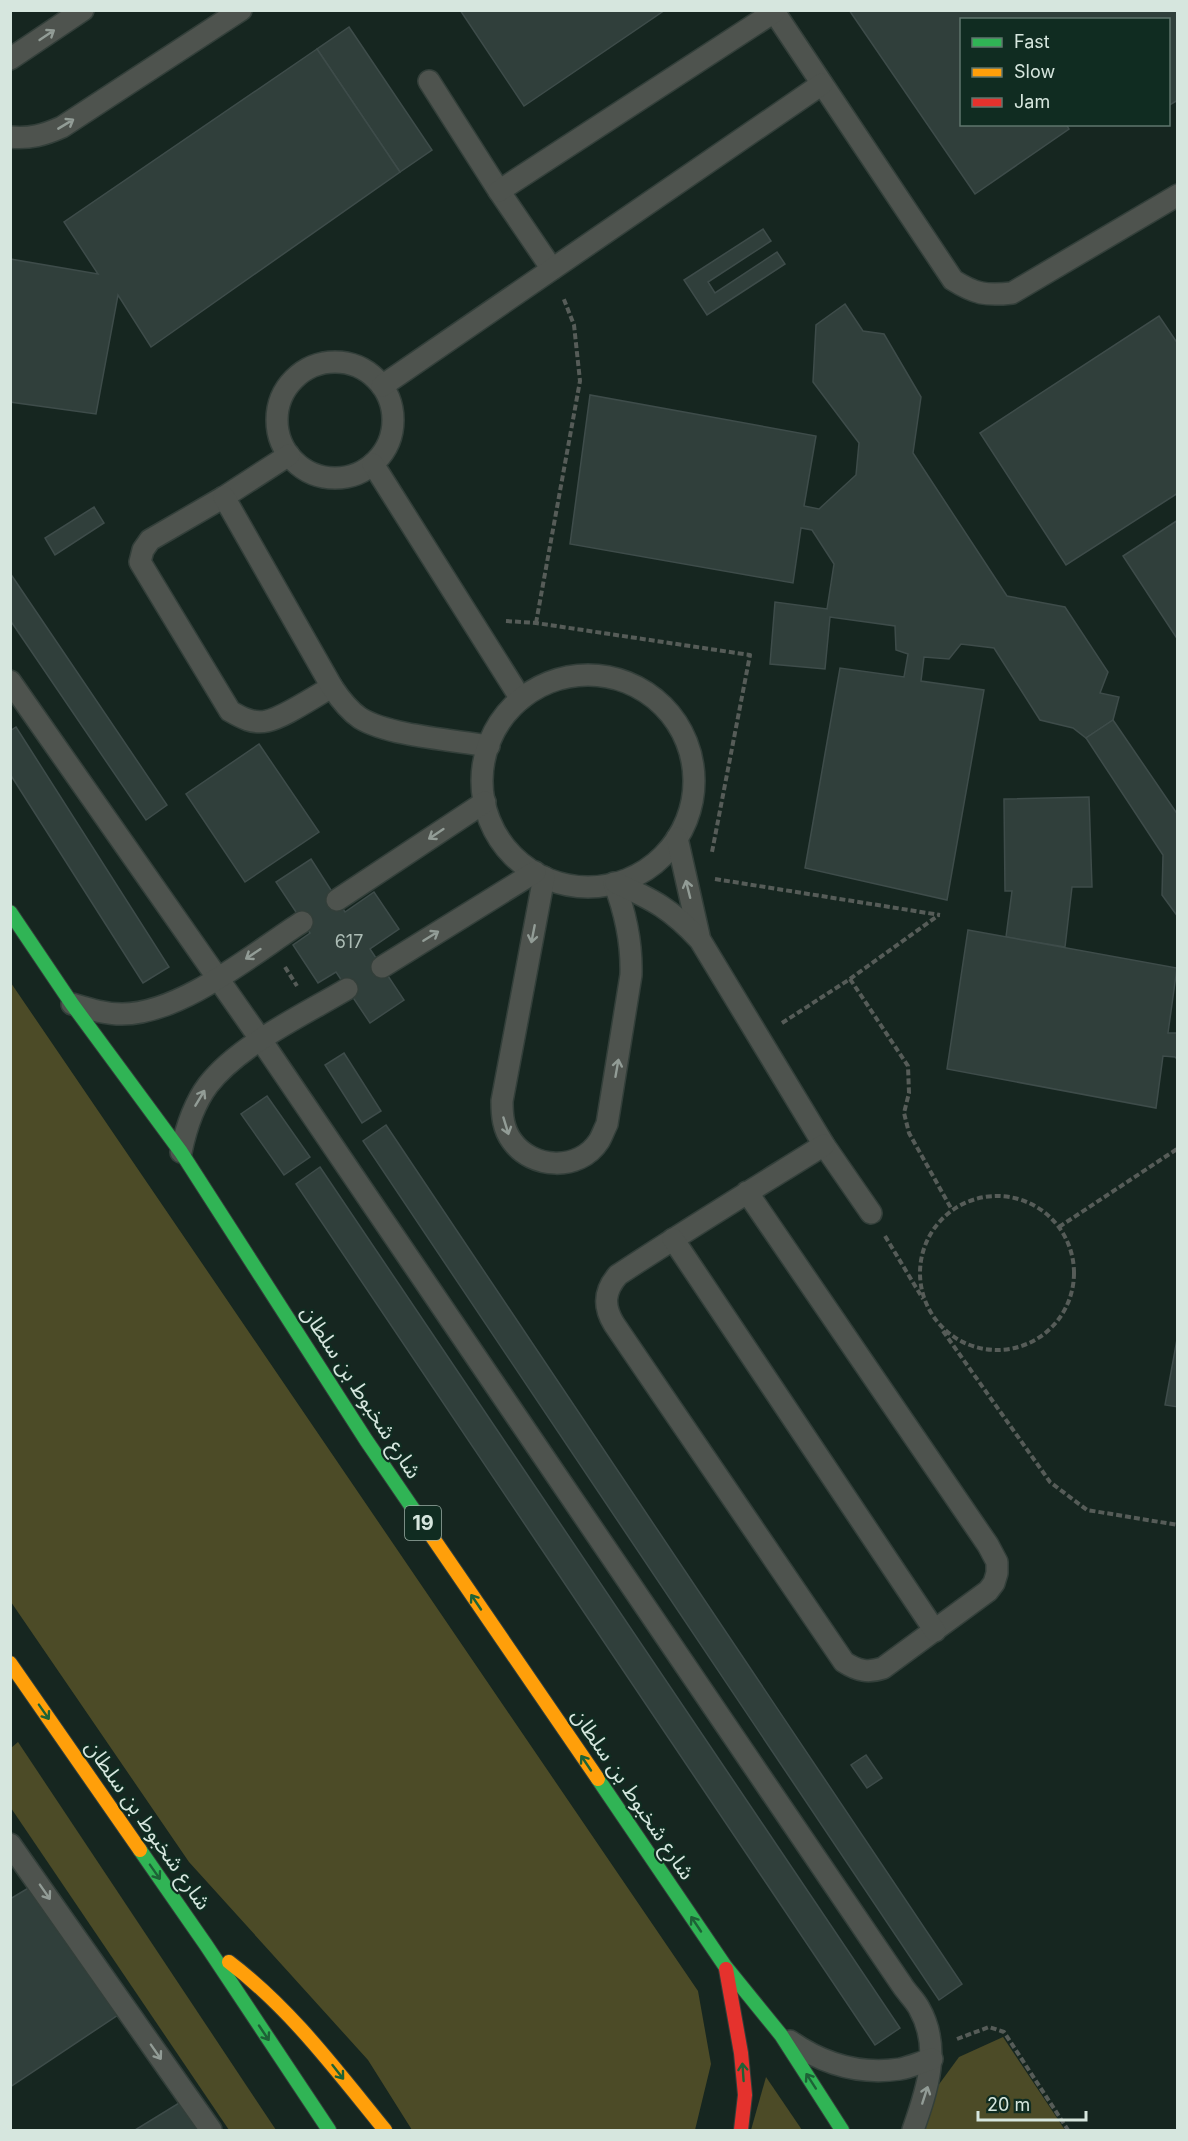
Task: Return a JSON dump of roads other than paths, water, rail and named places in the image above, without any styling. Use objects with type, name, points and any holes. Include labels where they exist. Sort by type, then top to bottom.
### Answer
[{"type":"main road","name":"شارع شخبوط بن سلطان","points":[[10,912],[72,1004],[181,1152],[366,1440],[725,1966],[781,2035],[842,2130]]},
{"type":"main road","name":"شارع شخبوط بن سلطان","points":[[10,1664],[206,1945],[308,2099],[335,2126]]},
{"type":"main road","points":[[206,1945],[258,1984],[304,2030],[385,2130]]},
{"type":"main road","points":[[725,1966],[741,2053],[745,2096],[741,2130]]},
{"type":"lane","points":[[10,59],[83,10]]},
{"type":"lane","points":[[10,137],[24,139],[44,135],[62,127],[241,10]]},
{"type":"lane","points":[[499,191],[773,11],[953,279],[970,291],[991,296],[1012,293],[1178,195]]},
{"type":"lane","points":[[429,81],[552,269]]},
{"type":"lane","points":[[382,386],[822,84]]},
{"type":"lane","points":[[325,362],[347,363],[367,371],[382,386],[391,405],[393,426],[387,447],[373,464],[355,475],[334,479],[313,474],[296,463],[289,455],[279,436],[280,404],[289,384],[305,370],[325,362]]},
{"type":"lane","points":[[289,455],[146,544],[141,556],[143,568],[230,711],[242,718],[268,721],[332,687]]},
{"type":"lane","points":[[373,464],[521,699]]},
{"type":"lane","points":[[224,497],[343,704],[359,717],[377,727],[489,746]]},
{"type":"lane","points":[[575,675],[595,675],[615,678],[634,685],[651,695],[666,708],[687,742],[694,781],[692,801],[686,821],[677,838],[651,867],[615,883],[592,887],[568,885],[539,874],[517,859],[502,842],[491,823],[485,802],[483,774],[489,746],[496,728],[507,712],[521,699],[537,688],[556,680],[575,675]]},
{"type":"lane","points":[[10,681],[261,1040],[895,1976],[919,2007],[929,2033],[932,2059],[927,2088],[913,2130]]},
{"type":"lane","points":[[337,900],[485,802]]},
{"type":"lane","points":[[677,838],[700,940]]},
{"type":"lane","points":[[539,874],[502,1101],[503,1122],[511,1140],[525,1155],[544,1163],[564,1163],[583,1156],[598,1142],[607,1124],[631,975],[632,951],[629,928],[615,883]]},
{"type":"lane","points":[[382,967],[539,874]]},
{"type":"lane","points":[[615,883],[657,902],[681,919],[700,940],[824,1145],[871,1214]]},
{"type":"lane","points":[[72,1004],[97,1011],[123,1014],[148,1011],[173,1003],[218,978],[302,922]]},
{"type":"lane","points":[[181,1152],[194,1107],[207,1086],[223,1068],[261,1040],[347,989]]},
{"type":"lane","points":[[747,1192],[997,1562],[994,1583],[980,1598],[883,1668],[874,1671],[865,1672],[854,1669],[844,1662],[608,1315],[606,1304],[611,1283],[618,1275],[747,1192],[824,1145]]},
{"type":"lane","points":[[673,1239],[934,1631]]},
{"type":"lane","points":[[10,1844],[211,2130]]},
{"type":"lane","points":[[781,2035],[807,2053],[837,2066],[868,2071],[901,2069],[932,2059]]}]
